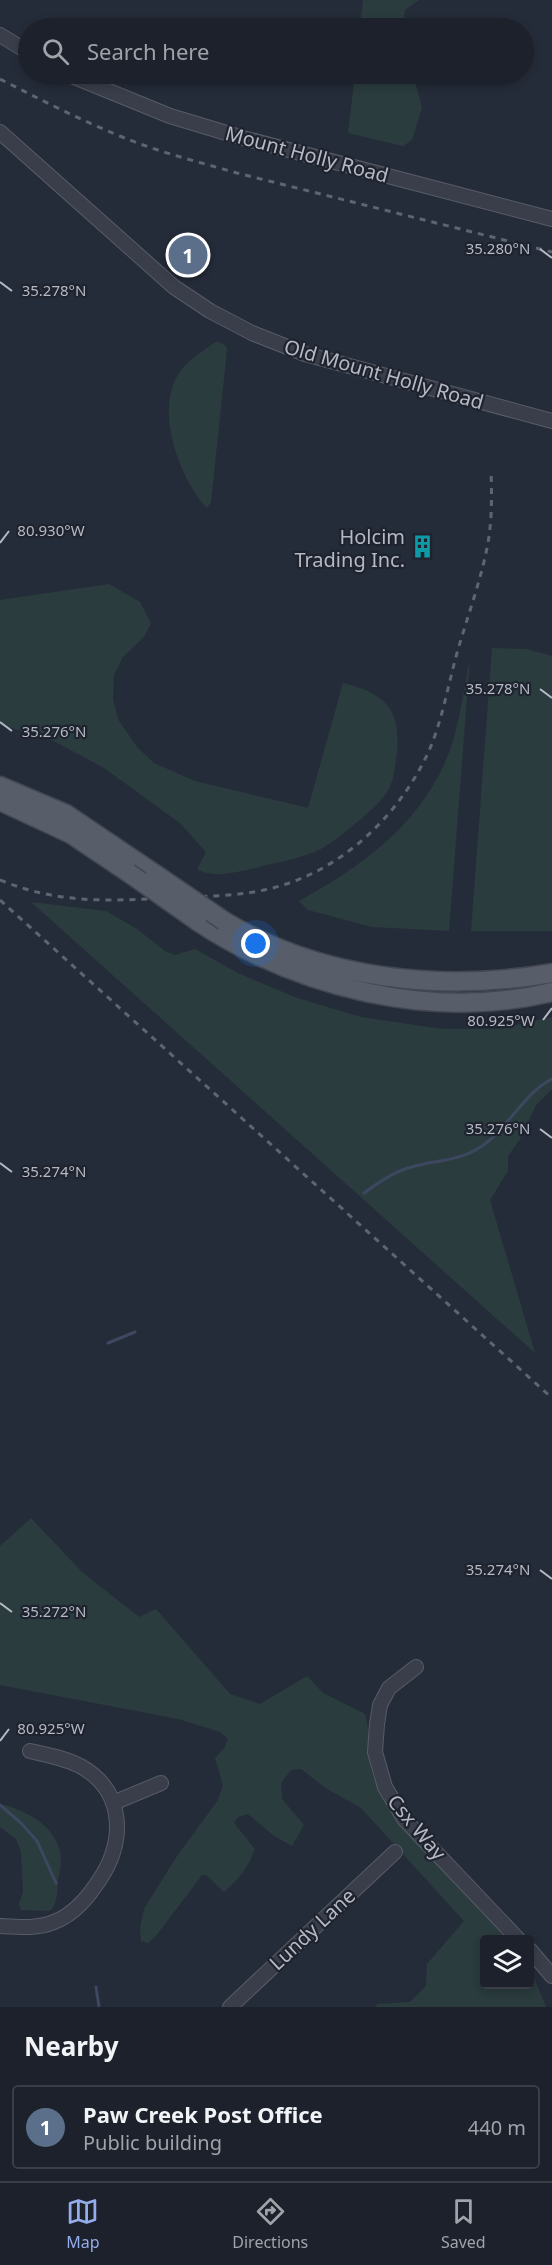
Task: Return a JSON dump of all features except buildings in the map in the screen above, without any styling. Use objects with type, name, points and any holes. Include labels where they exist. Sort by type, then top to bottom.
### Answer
[{"type":"main road","points":[[0,786],[66,814],[224,921],[283,949],[328,964],[410,980],[463,983],[510,980],[552,973]]},
{"type":"main road","points":[[0,801],[71,834],[197,921],[249,952],[312,978],[356,990],[446,1001],[496,1000],[552,992]]},
{"type":"street","points":[[0,35],[18,46]]},
{"type":"street","name":"Mount Holly Road","points":[[92,84],[162,113],[243,138],[552,219]]},
{"type":"street","name":"Old Mount Holly Road","points":[[0,132],[167,282],[210,311],[252,333],[305,354],[552,421]]},
{"type":"street","name":"Csx Way","points":[[416,1667],[389,1688],[380,1706],[376,1724],[375,1752],[385,1787],[405,1820],[514,1935]]},
{"type":"street","points":[[0,1926],[46,1925],[62,1918],[82,1902],[104,1873],[115,1848],[118,1823],[113,1803],[102,1784],[82,1767],[30,1751]]},
{"type":"street","points":[[113,1803],[161,1783]]},
{"type":"street","name":"Lundy Lane","points":[[230,2007],[395,1852]]},
{"type":"street","points":[[534,1955],[552,1976]]},
{"type":"shaded area","points":[[363,0],[419,0],[405,10],[404,18],[361,18]]},
{"type":"shaded area","points":[[354,84],[416,84],[422,108],[412,140],[403,146],[348,133]]},
{"type":"shaded area","points":[[217,341],[226,346],[227,350],[211,502],[207,508],[188,480],[180,463],[170,426],[169,407],[178,375],[196,356]]},
{"type":"shaded area","points":[[109,584],[140,602],[151,623],[144,637],[123,657],[114,675],[113,700],[119,721],[137,747],[154,763],[195,781],[308,808],[343,683],[379,698],[392,713],[398,737],[392,782],[387,792],[347,831],[321,849],[289,860],[241,871],[210,874],[197,869],[206,852],[181,824],[104,768],[48,738],[0,725],[0,600]]},
{"type":"shaded area","points":[[492,648],[527,649],[552,656],[552,931],[471,931]]},
{"type":"shaded area","points":[[470,658],[449,931],[372,927],[308,910],[299,901],[343,875],[383,845],[417,809],[432,788],[444,765],[453,739]]},
{"type":"shaded area","points":[[31,902],[106,911],[137,929],[165,951],[175,955],[195,949],[238,973],[297,998],[361,1017],[442,1029],[498,1029],[552,1017],[552,1089],[536,1105],[520,1139],[508,1156],[508,1171],[490,1200],[535,1353]]},
{"type":"shaded area","points":[[31,1518],[82,1572],[139,1617],[156,1609],[230,1694],[260,1704],[307,1676],[323,1693],[365,1714],[372,1773],[384,1800],[412,1836],[503,1935],[480,1935],[480,1989],[534,1989],[534,1978],[546,2007],[375,2007],[378,2004],[410,2002],[426,1986],[427,1964],[464,1921],[361,1808],[327,1789],[301,1769],[291,1770],[281,1783],[282,1799],[304,1825],[292,1846],[274,1836],[248,1814],[238,1817],[234,1823],[255,1849],[242,1873],[224,1892],[206,1875],[202,1875],[156,1936],[148,1943],[141,1941],[140,1928],[144,1909],[175,1859],[218,1800],[223,1785],[215,1758],[225,1747],[228,1739],[220,1732],[178,1719],[0,1685],[0,1546]]},
{"type":"shaded area","points":[[0,1804],[32,1816],[49,1830],[55,1839],[60,1850],[61,1863],[56,1901],[50,1911],[21,1910],[19,1904],[23,1892],[21,1852],[16,1839],[0,1827]]},
{"type":"waterway","points":[[364,1193],[402,1170],[471,1153],[499,1131],[533,1093],[552,1079]]},
{"type":"waterway","points":[[108,1343],[135,1332]]},
{"type":"waterway","points":[[0,1805],[37,1841],[56,1883]]},
{"type":"waterway","points":[[96,1987],[99,2007]]},
{"type":"railway","points":[[0,79],[89,123],[166,153],[552,252]]},
{"type":"railway","points":[[0,880],[43,893],[83,899],[125,900],[240,894],[291,883],[316,872],[362,841],[400,800],[415,777],[433,741],[487,548],[490,529],[491,472]]},
{"type":"railway","points":[[0,900],[552,1398]]},
{"type":"place","name":"Paw Creek Post Office","points":[[188,255]]},
{"type":"place","name":"Holcim Trading Inc.","points":[[423,547]]}]
